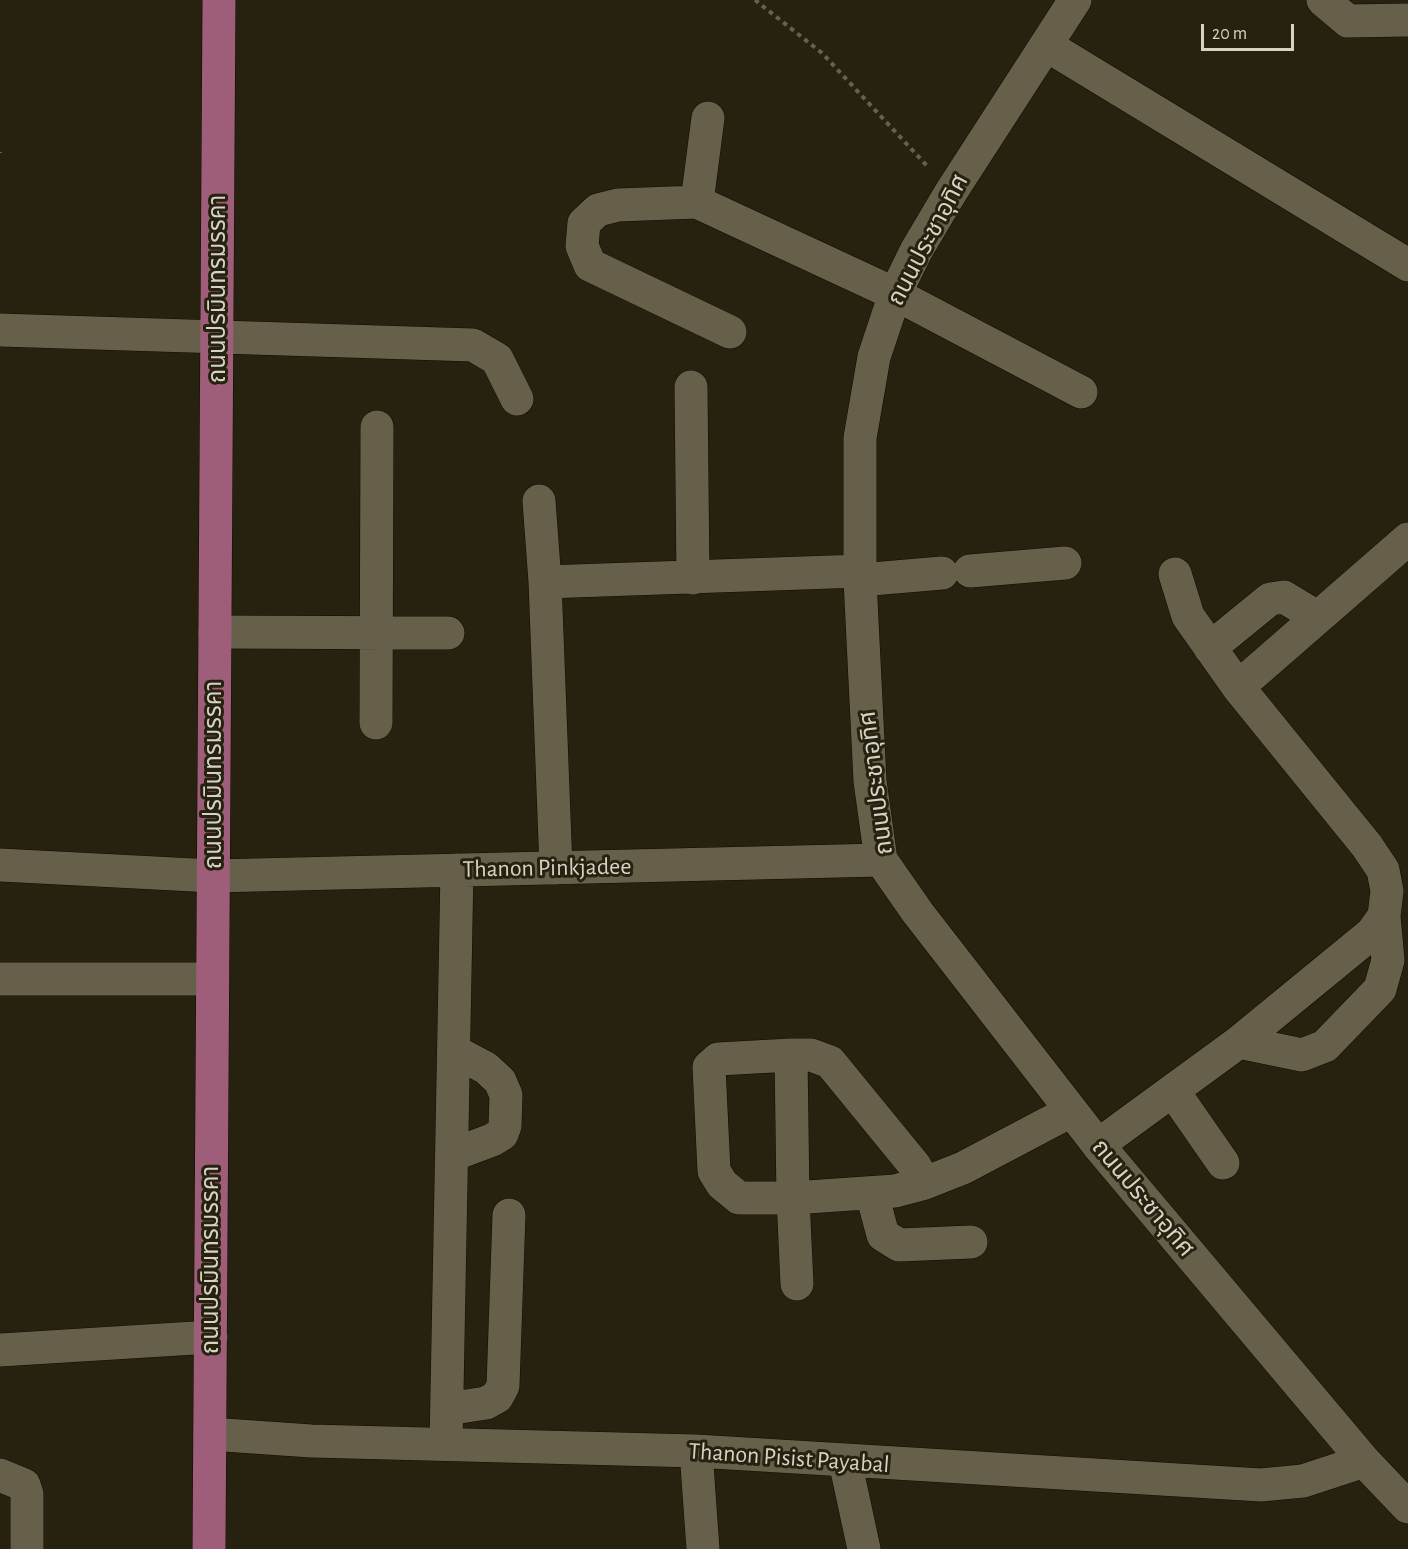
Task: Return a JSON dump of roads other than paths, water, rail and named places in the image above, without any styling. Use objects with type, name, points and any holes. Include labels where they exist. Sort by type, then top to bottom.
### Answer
[{"type":"main road","name":"ถนนปรมินทรมรรคา","points":[[209,1549],[219,0]]},
{"type":"street","name":"ถนนประชาอุทิศ","points":[[1075,0],[951,192],[916,251],[895,294],[874,357],[860,438],[860,576],[870,781],[881,860],[918,913],[1098,1145],[1364,1461],[1405,1500]]},
{"type":"street","points":[[1323,0],[1348,21],[1408,20]]},
{"type":"street","points":[[1046,45],[1408,266]]},
{"type":"street","points":[[697,202],[708,118]]},
{"type":"street","points":[[730,332],[590,265],[582,246],[584,223],[598,210],[618,205],[697,202],[895,294],[1081,392]]},
{"type":"street","points":[[0,330],[473,345],[497,359],[517,399]]},
{"type":"street","points":[[691,387],[693,578]]},
{"type":"street","points":[[376,427],[376,723]]},
{"type":"street","points":[[539,501],[545,582],[556,868]]},
{"type":"street","points":[[1238,687],[1408,539]]},
{"type":"street","points":[[545,582],[860,576],[1065,564]]},
{"type":"street","points":[[1175,574],[1188,616],[1238,687],[1367,846],[1383,870],[1393,899],[1388,960],[1380,989],[1326,1046],[1302,1055],[1239,1042]]},
{"type":"street","points":[[1210,648],[1270,599],[1284,597],[1317,618]]},
{"type":"street","points":[[215,632],[448,633]]},
{"type":"street","name":"Thanon Pinkjadee","points":[[0,865],[213,876],[881,860]]},
{"type":"street","points":[[446,1444],[457,870]]},
{"type":"street","points":[[1098,1145],[1239,1042],[1372,933],[1393,899]]},
{"type":"street","points":[[0,979],[212,979]]},
{"type":"street","points":[[452,1155],[502,1134],[506,1115],[506,1095],[500,1081],[486,1068],[453,1051]]},
{"type":"street","points":[[925,1183],[915,1166],[830,1062],[811,1055],[791,1055],[718,1059],[709,1067],[714,1171],[722,1184],[739,1198],[793,1198],[895,1191],[925,1183],[963,1168],[1071,1111]]},
{"type":"street","points":[[791,1055],[797,1284]]},
{"type":"street","points":[[1173,1091],[1223,1163]]},
{"type":"street","points":[[872,1194],[883,1235],[899,1245],[971,1242]]},
{"type":"street","points":[[447,1409],[486,1403],[497,1397],[503,1386],[509,1215]]},
{"type":"street","points":[[0,1350],[211,1337]]},
{"type":"street","name":"Thanon Pisist Payabal","points":[[210,1434],[310,1441],[696,1451],[1261,1485],[1303,1481],[1364,1461]]},
{"type":"street","points":[[696,1451],[703,1549]]},
{"type":"street","points":[[845,1461],[864,1549]]},
{"type":"street","points":[[0,1475],[24,1485],[27,1494],[27,1549]]}]
